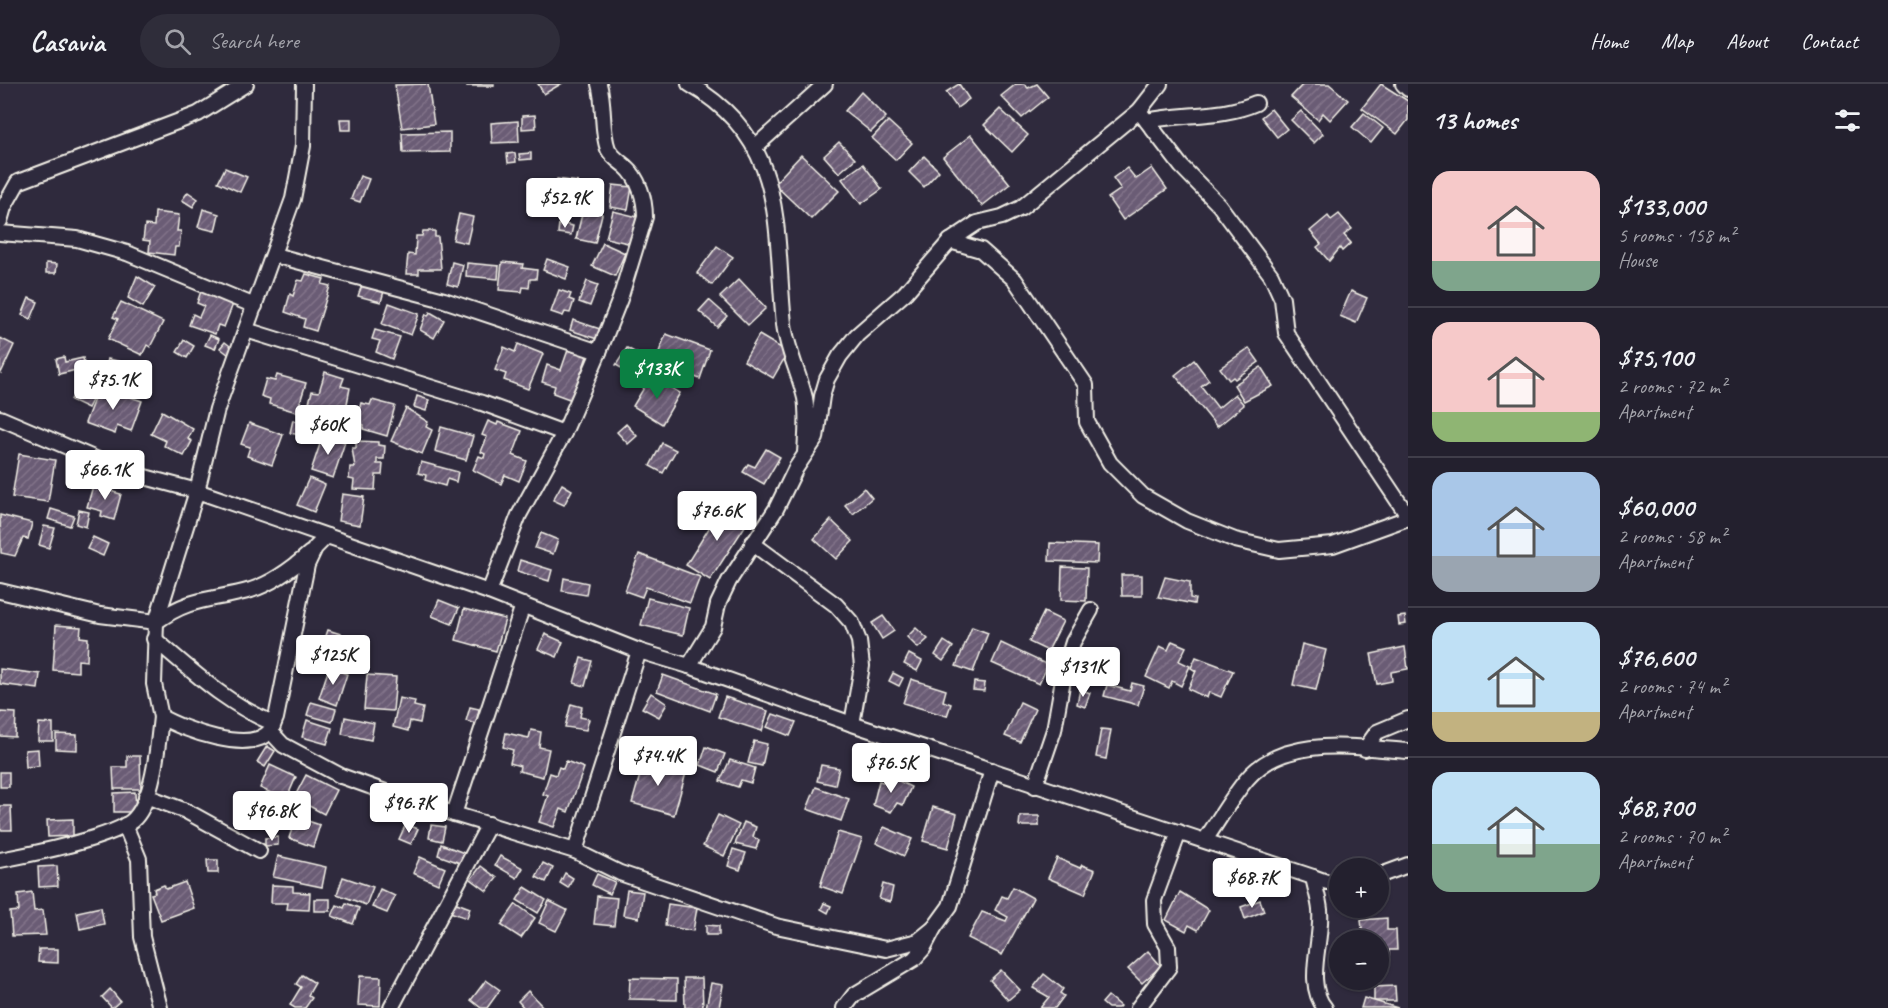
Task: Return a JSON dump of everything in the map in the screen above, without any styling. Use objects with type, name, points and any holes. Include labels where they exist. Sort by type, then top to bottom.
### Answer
[{"type":"street","points":[[0,221],[4,207],[18,182],[198,114],[246,84]]},
{"type":"street","points":[[0,860],[68,847],[125,825],[135,818],[146,796],[155,770],[161,717],[154,684],[156,622],[197,491],[217,409],[274,255],[298,174],[303,147],[304,84]]},
{"type":"street","points":[[489,592],[519,515],[564,434],[599,352],[626,281],[645,217],[645,204],[634,177],[610,153],[599,84]]},
{"type":"street","points":[[689,84],[713,98],[738,122],[756,147],[772,195],[783,278],[784,324],[805,400],[805,455]]},
{"type":"street","points":[[756,147],[825,84]]},
{"type":"street","points":[[689,666],[713,627],[718,604],[816,438],[822,396],[827,379],[840,356],[857,336],[905,293],[950,241],[977,224],[1002,217],[1021,208],[1143,116],[1160,84]]},
{"type":"street","points":[[1403,84],[1408,89]]},
{"type":"street","points":[[1143,116],[1232,112],[1256,103]]},
{"type":"street","points":[[950,241],[981,250],[1016,280],[1086,385],[1087,422],[1110,463],[1143,496],[1187,521],[1225,536],[1279,550],[1333,545],[1408,517],[1286,333],[1282,299],[1271,275],[1226,214],[1181,166],[1143,116]]},
{"type":"street","points":[[0,233],[77,238],[127,253],[255,306]]},
{"type":"street","points":[[274,255],[444,300],[599,352]]},
{"type":"street","points":[[246,330],[482,403],[564,434]]},
{"type":"street","points":[[0,418],[126,472],[197,491],[489,592],[639,651],[689,666],[1035,786],[1179,831],[1329,882]]},
{"type":"street","points":[[0,591],[100,615],[156,622],[175,608],[253,590],[283,574],[327,536]]},
{"type":"street","points":[[752,543],[836,605],[852,623],[859,641],[862,666],[852,724]]},
{"type":"street","points":[[161,717],[183,729],[217,740],[262,737],[272,727],[300,592],[315,548]]},
{"type":"street","points":[[454,814],[523,605]]},
{"type":"street","points":[[1035,786],[1054,730],[1065,668],[1073,642],[1091,610]]},
{"type":"street","points":[[154,639],[212,689],[272,727],[291,750],[341,776],[454,814],[575,850],[620,873],[776,926],[886,949],[918,941],[934,928]]},
{"type":"street","points":[[575,850],[639,651]]},
{"type":"street","points":[[1365,749],[1377,732],[1408,719]]},
{"type":"street","points":[[1205,840],[1248,778],[1266,764],[1293,751],[1328,747],[1408,752]]},
{"type":"street","points":[[844,1008],[854,995],[914,959],[923,949],[934,928],[950,906],[992,770]]},
{"type":"street","points":[[146,796],[186,811],[259,851]]},
{"type":"street","points":[[391,1008],[489,824]]},
{"type":"street","points":[[125,825],[139,859],[142,937],[160,1008]]},
{"type":"street","points":[[1138,1008],[1168,967],[1168,947],[1155,924],[1154,900],[1179,831]]},
{"type":"street","points":[[1389,872],[1408,865]]},
{"type":"street","points":[[1313,877],[1320,910],[1314,985],[1316,1005]]},
{"type":"building","points":[[428,84],[434,124],[402,128],[395,85]]},
{"type":"building","points":[[467,84],[494,84],[494,86],[467,86]]},
{"type":"building","points":[[538,84],[561,84],[544,94]]},
{"type":"building","points":[[959,84],[969,99],[957,108],[946,92]]},
{"type":"building","points":[[1016,84],[1024,84],[1028,88],[1037,84],[1048,97],[1022,118],[1001,96]]},
{"type":"building","points":[[1303,84],[1329,84],[1348,100],[1330,120],[1323,113],[1318,120],[1291,97]]},
{"type":"building","points":[[1381,84],[1408,101],[1408,120],[1397,134],[1362,108]]},
{"type":"building","points":[[861,92],[886,117],[871,132],[845,111]]},
{"type":"building","points":[[1000,109],[1028,135],[1012,152],[984,125]]},
{"type":"building","points":[[1271,109],[1287,129],[1277,137],[1261,117]]},
{"type":"building","points":[[1301,111],[1323,134],[1314,143],[1291,120]]},
{"type":"building","points":[[1364,113],[1383,128],[1371,143],[1352,127]]},
{"type":"building","points":[[535,115],[536,128],[522,129],[522,116]]},
{"type":"building","points":[[340,119],[351,119],[351,130],[341,130]]},
{"type":"building","points":[[518,121],[519,142],[492,143],[491,123]]},
{"type":"building","points":[[888,121],[912,143],[896,160],[872,138]]},
{"type":"building","points":[[450,132],[450,152],[403,153],[402,133]]},
{"type":"building","points":[[971,135],[1010,184],[982,206],[943,157]]},
{"type":"building","points":[[839,142],[855,159],[839,173],[824,156]]},
{"type":"building","points":[[515,153],[516,162],[508,163],[507,154]]},
{"type":"building","points":[[531,153],[531,159],[520,160],[519,154]]},
{"type":"building","points":[[801,155],[839,191],[811,219],[774,184]]},
{"type":"building","points":[[924,156],[939,171],[924,187],[909,172]]},
{"type":"building","points":[[863,164],[882,189],[861,204],[842,179]]},
{"type":"building","points":[[225,168],[247,177],[240,192],[218,182]]},
{"type":"building","points":[[1127,168],[1136,179],[1152,168],[1167,189],[1123,220],[1108,198],[1121,189],[1113,178]]},
{"type":"building","points":[[360,176],[369,179],[360,202],[351,199]]},
{"type":"building","points":[[557,179],[578,182],[574,205],[554,201]]},
{"type":"building","points":[[613,185],[632,187],[628,210],[610,207]]},
{"type":"building","points":[[188,192],[198,199],[193,207],[182,200]]},
{"type":"building","points":[[203,209],[219,214],[215,231],[198,227]]},
{"type":"building","points":[[583,210],[602,214],[595,243],[576,239]]},
{"type":"building","points":[[613,211],[638,217],[632,244],[606,238]]},
{"type":"building","points":[[155,212],[179,215],[177,231],[181,231],[179,247],[175,247],[174,255],[149,252],[150,241],[143,240],[145,225],[154,226]]},
{"type":"building","points":[[459,214],[473,217],[467,243],[453,240]]},
{"type":"building","points":[[1339,214],[1352,229],[1344,235],[1351,243],[1342,251],[1340,248],[1329,261],[1317,247],[1321,244],[1310,231],[1328,216],[1331,220]]},
{"type":"building","points":[[559,223],[573,226],[571,235],[558,233]]},
{"type":"building","points":[[423,231],[435,231],[435,237],[438,237],[441,269],[419,269],[419,274],[406,274],[408,254],[415,255],[416,236],[422,236]]},
{"type":"building","points":[[603,243],[625,253],[615,276],[592,266]]},
{"type":"building","points":[[717,246],[733,257],[712,285],[697,273]]},
{"type":"building","points":[[547,259],[570,267],[566,279],[543,270]]},
{"type":"building","points":[[452,262],[463,265],[458,287],[447,284]]},
{"type":"building","points":[[502,262],[523,264],[522,268],[537,270],[536,279],[530,279],[529,288],[523,287],[522,292],[499,290]]},
{"type":"building","points":[[46,263],[57,264],[56,273],[46,273]]},
{"type":"building","points":[[467,263],[499,266],[498,279],[466,276]]},
{"type":"building","points":[[306,274],[324,279],[322,284],[330,286],[316,331],[303,327],[305,319],[285,312],[290,294],[293,296],[298,280],[303,281]]},
{"type":"building","points":[[137,276],[155,287],[143,307],[128,298]]},
{"type":"building","points":[[739,279],[766,308],[748,325],[720,297]]},
{"type":"building","points":[[587,281],[598,285],[590,306],[579,302]]},
{"type":"building","points":[[362,285],[384,291],[381,302],[358,296]]},
{"type":"building","points":[[559,290],[571,294],[569,299],[574,301],[570,313],[565,312],[563,316],[551,312]]},
{"type":"building","points":[[201,291],[233,304],[224,327],[218,325],[215,334],[189,325],[193,314],[199,317],[204,306],[197,303]]},
{"type":"building","points":[[1351,291],[1367,298],[1356,323],[1340,316]]},
{"type":"building","points":[[29,298],[38,302],[31,319],[22,315]]},
{"type":"building","points":[[709,300],[727,316],[717,327],[699,311]]},
{"type":"building","points":[[121,302],[163,322],[150,347],[147,345],[142,355],[108,339],[118,319],[113,317]]},
{"type":"building","points":[[389,303],[419,314],[411,335],[382,324]]},
{"type":"building","points":[[430,312],[444,320],[434,338],[420,330],[426,314],[428,316]]},
{"type":"building","points":[[573,320],[603,330],[600,340],[570,330]]},
{"type":"building","points":[[375,330],[400,337],[392,359],[376,352],[380,341],[372,339]]},
{"type":"building","points":[[666,334],[710,350],[700,379],[655,362]]},
{"type":"building","points":[[210,335],[219,339],[215,349],[205,345]]},
{"type":"building","points":[[759,335],[788,352],[773,378],[744,361]]},
{"type":"building","points":[[0,338],[14,345],[1,373],[0,372]]},
{"type":"building","points":[[184,340],[194,346],[187,358],[177,352]]},
{"type":"building","points":[[225,342],[234,349],[229,355],[220,348]]},
{"type":"building","points":[[518,344],[543,354],[528,389],[504,380],[506,374],[495,370],[504,347],[515,352]]},
{"type":"building","points":[[627,348],[638,354],[628,372],[616,365]]},
{"type":"building","points":[[1249,348],[1259,362],[1235,379],[1233,377],[1229,380],[1220,368]]},
{"type":"building","points":[[568,350],[587,356],[580,377],[585,378],[581,390],[576,388],[572,400],[553,393],[555,386],[542,382],[547,365],[561,370]]},
{"type":"building","points":[[64,357],[65,362],[83,358],[85,368],[59,374],[56,359]]},
{"type":"building","points":[[108,359],[132,364],[129,380],[104,375]]},
{"type":"building","points":[[1194,360],[1209,380],[1201,386],[1218,408],[1235,394],[1244,405],[1217,427],[1175,375]]},
{"type":"building","points":[[1261,367],[1273,386],[1244,401],[1234,385]]},
{"type":"building","points":[[325,372],[344,378],[341,386],[350,388],[342,430],[323,425],[325,417],[313,413],[314,409],[308,407],[312,391],[319,392]]},
{"type":"building","points":[[277,375],[306,383],[297,412],[269,404],[270,399],[261,396],[266,379],[275,381]]},
{"type":"building","points":[[651,376],[680,393],[662,424],[633,406]]},
{"type":"building","points":[[90,384],[98,388],[88,408],[71,400],[76,390],[84,395]]},
{"type":"building","points":[[104,388],[142,401],[131,431],[117,426],[115,434],[85,423],[96,394],[101,396]]},
{"type":"building","points":[[417,396],[429,400],[426,411],[414,407]]},
{"type":"building","points":[[372,400],[395,406],[387,436],[363,429],[364,425],[356,422],[361,403],[370,405]]},
{"type":"building","points":[[406,408],[428,422],[426,427],[432,430],[422,454],[391,441]]},
{"type":"building","points":[[162,411],[193,429],[188,439],[192,441],[184,456],[164,446],[166,441],[151,434]]},
{"type":"building","points":[[293,420],[317,425],[314,438],[290,433]]},
{"type":"building","points":[[488,421],[497,425],[498,422],[522,431],[513,455],[527,461],[519,481],[505,475],[501,484],[473,470],[479,456],[484,458],[485,454],[481,452],[487,437],[482,435]]},
{"type":"building","points":[[249,423],[283,435],[272,465],[247,456],[250,447],[241,444]]},
{"type":"building","points":[[626,424],[637,436],[628,444],[617,432]]},
{"type":"building","points":[[441,427],[473,436],[466,460],[435,451]]},
{"type":"building","points":[[323,435],[345,442],[333,478],[311,471]]},
{"type":"building","points":[[356,441],[378,442],[378,445],[385,446],[384,459],[377,459],[377,464],[383,464],[382,475],[376,475],[375,490],[353,489],[354,480],[349,479],[350,467],[355,467],[352,448],[356,448]]},
{"type":"building","points":[[662,443],[676,450],[663,473],[650,466]]},
{"type":"building","points":[[766,449],[780,457],[764,484],[743,472],[748,464],[755,467]]},
{"type":"building","points":[[19,454],[55,460],[48,502],[12,497]]},
{"type":"building","points":[[421,462],[458,472],[456,482],[447,479],[445,486],[425,480],[426,475],[418,473]]},
{"type":"building","points":[[309,478],[325,485],[314,512],[297,505]]},
{"type":"building","points":[[562,484],[572,490],[564,505],[553,500]]},
{"type":"building","points":[[102,485],[114,488],[113,492],[121,494],[114,520],[101,516],[102,511],[87,507],[93,486],[101,488]]},
{"type":"building","points":[[864,488],[872,498],[853,514],[845,505]]},
{"type":"building","points":[[342,494],[364,497],[360,525],[338,521]]},
{"type":"building","points":[[724,504],[749,520],[710,580],[686,565]]},
{"type":"building","points":[[51,509],[74,516],[70,526],[48,519]]},
{"type":"building","points":[[79,510],[89,512],[86,527],[76,524]]},
{"type":"building","points":[[0,515],[32,523],[28,539],[23,538],[15,556],[1,553]]},
{"type":"building","points":[[831,520],[853,541],[836,559],[814,539]]},
{"type":"building","points":[[44,526],[55,528],[49,548],[39,545]]},
{"type":"building","points":[[541,533],[558,540],[553,554],[535,548]]},
{"type":"building","points":[[93,537],[108,544],[103,556],[87,549]]},
{"type":"building","points":[[1050,543],[1098,545],[1097,563],[1049,561]]},
{"type":"building","points":[[639,554],[700,577],[690,603],[646,587],[642,597],[625,591]]},
{"type":"building","points":[[520,560],[552,570],[549,581],[517,571]]},
{"type":"building","points":[[1062,567],[1087,568],[1086,601],[1061,600]]},
{"type":"building","points":[[1121,575],[1142,575],[1142,596],[1122,596]]},
{"type":"building","points":[[1165,577],[1190,582],[1190,598],[1195,599],[1194,604],[1158,597]]},
{"type":"building","points":[[564,578],[588,583],[586,595],[562,591]]},
{"type":"building","points":[[648,598],[689,608],[683,635],[641,625]]},
{"type":"building","points":[[439,600],[459,608],[452,624],[432,616]]},
{"type":"building","points":[[464,609],[505,619],[496,651],[456,640]]},
{"type":"building","points":[[1044,612],[1063,621],[1048,651],[1029,642]]},
{"type":"building","points":[[883,616],[894,631],[882,639],[872,623]]},
{"type":"building","points":[[1405,616],[1406,624],[1399,625],[1398,617]]},
{"type":"building","points":[[56,625],[81,627],[80,637],[88,638],[87,661],[78,660],[78,672],[53,670]]},
{"type":"building","points":[[972,627],[988,633],[973,672],[956,666]]},
{"type":"building","points":[[916,628],[928,639],[918,648],[907,637]]},
{"type":"building","points":[[328,630],[350,637],[343,658],[321,650]]},
{"type":"building","points":[[545,634],[563,642],[557,657],[538,649]]},
{"type":"building","points":[[944,641],[953,647],[943,661],[935,655]]},
{"type":"building","points":[[1172,641],[1186,647],[1179,661],[1190,666],[1181,686],[1172,681],[1169,688],[1146,677],[1160,646],[1168,650]]},
{"type":"building","points":[[1001,643],[1048,665],[1039,684],[992,663]]},
{"type":"building","points":[[1302,644],[1326,650],[1316,690],[1293,685]]},
{"type":"building","points":[[1405,647],[1408,669],[1391,672],[1392,681],[1377,684],[1371,654]]},
{"type":"building","points":[[909,654],[922,661],[917,671],[904,664]]},
{"type":"building","points":[[1196,657],[1233,671],[1221,697],[1209,692],[1207,698],[1188,689],[1196,671],[1191,668]]},
{"type":"building","points":[[581,658],[592,661],[585,686],[574,683]]},
{"type":"building","points":[[329,668],[347,674],[337,705],[319,698]]},
{"type":"building","points":[[0,669],[40,674],[38,689],[0,684]]},
{"type":"building","points":[[893,673],[903,678],[899,686],[889,681]]},
{"type":"building","points":[[367,675],[396,677],[393,711],[364,709]]},
{"type":"building","points":[[663,675],[716,694],[710,711],[657,691]]},
{"type":"building","points":[[911,679],[946,690],[943,701],[951,704],[947,716],[903,703]]},
{"type":"building","points":[[974,682],[985,683],[984,691],[973,690]]},
{"type":"building","points":[[1132,683],[1144,686],[1138,705],[1104,696],[1107,685],[1130,691]]},
{"type":"building","points":[[1080,689],[1090,693],[1085,707],[1077,704]]},
{"type":"building","points":[[651,693],[667,704],[659,717],[642,708]]},
{"type":"building","points":[[725,697],[768,711],[762,731],[718,717]]},
{"type":"building","points":[[399,698],[415,701],[414,706],[423,708],[420,723],[410,721],[408,731],[393,727]]},
{"type":"building","points":[[311,702],[336,709],[332,722],[307,715]]},
{"type":"building","points":[[1020,702],[1035,709],[1020,742],[1005,736]]},
{"type":"building","points":[[571,704],[582,707],[580,717],[589,719],[586,730],[565,727]]},
{"type":"building","points":[[470,707],[479,709],[476,724],[466,721]]},
{"type":"building","points":[[0,712],[16,713],[15,737],[0,736]]},
{"type":"building","points":[[773,714],[796,722],[790,736],[767,727]]},
{"type":"building","points":[[345,717],[374,723],[371,740],[342,734]]},
{"type":"building","points":[[307,720],[332,728],[327,744],[302,737]]},
{"type":"building","points":[[39,723],[53,724],[53,741],[38,741]]},
{"type":"building","points":[[1101,729],[1111,730],[1106,759],[1096,757]]},
{"type":"building","points":[[531,730],[541,732],[539,747],[549,749],[543,777],[519,771],[520,766],[510,763],[513,750],[503,747],[506,733],[529,738]]},
{"type":"building","points":[[56,734],[77,735],[77,750],[56,749]]},
{"type":"building","points":[[754,741],[767,744],[762,766],[748,763]]},
{"type":"building","points":[[267,746],[275,751],[265,767],[257,762]]},
{"type":"building","points":[[706,747],[725,754],[718,772],[700,765]]},
{"type":"building","points":[[861,748],[875,752],[872,763],[859,760]]},
{"type":"building","points":[[38,749],[39,766],[26,767],[25,750]]},
{"type":"building","points":[[127,756],[140,756],[141,789],[114,789],[113,767],[127,767]]},
{"type":"building","points":[[636,759],[686,773],[674,815],[632,803],[640,775],[631,772]]},
{"type":"building","points":[[730,760],[755,768],[751,783],[741,780],[738,787],[720,781]]},
{"type":"building","points":[[566,761],[584,768],[568,812],[561,809],[554,827],[539,822],[548,796],[543,794],[550,773],[556,775],[559,767],[563,769]]},
{"type":"building","points":[[270,765],[296,777],[286,800],[260,788]]},
{"type":"building","points":[[821,765],[839,768],[835,785],[817,781]]},
{"type":"building","points":[[0,772],[9,772],[9,787],[0,787]]},
{"type":"building","points":[[885,774],[911,787],[903,805],[897,803],[891,812],[873,805],[879,781],[883,782]]},
{"type":"building","points":[[306,775],[336,790],[324,814],[294,798]]},
{"type":"building","points":[[816,787],[849,799],[841,821],[807,809]]},
{"type":"building","points":[[135,792],[136,812],[114,812],[114,793]]},
{"type":"building","points":[[0,806],[11,806],[12,830],[0,830]]},
{"type":"building","points":[[933,807],[957,814],[948,848],[923,841]]},
{"type":"building","points":[[718,815],[739,825],[724,856],[703,846]]},
{"type":"building","points":[[1020,816],[1039,816],[1039,826],[1019,826]]},
{"type":"building","points":[[296,817],[320,825],[313,847],[289,838]]},
{"type":"building","points":[[73,819],[73,836],[48,837],[47,820]]},
{"type":"building","points":[[744,822],[756,827],[753,837],[759,840],[756,849],[735,844]]},
{"type":"building","points":[[406,824],[418,829],[411,844],[399,839]]},
{"type":"building","points":[[431,825],[445,827],[442,841],[429,838]]},
{"type":"building","points":[[884,827],[912,839],[904,856],[876,843]]},
{"type":"building","points":[[838,832],[862,839],[843,894],[820,886]]},
{"type":"building","points":[[278,837],[278,845],[265,846],[265,838]]},
{"type":"building","points":[[441,844],[464,853],[460,863],[438,855]]},
{"type":"building","points":[[733,849],[746,853],[740,870],[728,866]]},
{"type":"building","points":[[278,856],[326,867],[322,887],[273,877]]},
{"type":"building","points":[[500,856],[523,868],[517,878],[495,865]]},
{"type":"building","points":[[420,857],[445,868],[438,884],[413,873]]},
{"type":"building","points":[[1057,858],[1080,868],[1082,865],[1095,870],[1085,894],[1048,878]]},
{"type":"building","points":[[207,860],[218,860],[218,873],[208,873]]},
{"type":"building","points":[[543,863],[553,868],[546,882],[536,877]]},
{"type":"building","points":[[57,866],[58,886],[39,887],[38,867]]},
{"type":"building","points":[[481,866],[497,878],[487,891],[471,879]]},
{"type":"building","points":[[565,873],[573,878],[568,888],[560,883]]},
{"type":"building","points":[[597,874],[615,882],[610,894],[592,885]]},
{"type":"building","points":[[343,877],[373,887],[366,905],[337,894]]},
{"type":"building","points":[[185,882],[194,908],[161,920],[151,894],[155,893],[154,889],[164,885],[166,889]]},
{"type":"building","points":[[883,884],[893,887],[890,902],[879,899]]},
{"type":"building","points":[[272,885],[293,886],[293,892],[310,893],[309,910],[287,909],[288,903],[271,903]]},
{"type":"building","points":[[525,887],[546,900],[538,913],[517,900]]},
{"type":"building","points":[[1013,887],[1033,898],[1002,955],[968,938],[982,912],[1006,921],[1008,917],[995,910],[1002,896],[1007,898]]},
{"type":"building","points":[[380,889],[395,896],[387,913],[372,907]]},
{"type":"building","points":[[627,890],[643,892],[639,918],[623,915]]},
{"type":"building","points":[[32,892],[34,911],[43,910],[46,935],[12,936],[10,912],[19,911],[18,894]]},
{"type":"building","points":[[1180,892],[1209,910],[1198,930],[1189,925],[1186,931],[1166,920]]},
{"type":"building","points":[[597,896],[617,898],[614,926],[594,924]]},
{"type":"building","points":[[314,899],[330,899],[330,911],[314,911]]},
{"type":"building","points":[[1260,900],[1264,911],[1245,919],[1241,907]]},
{"type":"building","points":[[549,901],[567,910],[556,931],[539,923]]},
{"type":"building","points":[[454,902],[470,908],[467,918],[450,912]]},
{"type":"building","points":[[346,903],[359,908],[353,924],[332,916],[337,905],[344,908]]},
{"type":"building","points":[[824,903],[831,906],[828,913],[821,909]]},
{"type":"building","points":[[516,904],[535,918],[521,938],[501,925]]},
{"type":"building","points":[[668,904],[697,908],[693,931],[665,926]]},
{"type":"building","points":[[101,907],[104,924],[80,929],[77,912]]},
{"type":"building","points":[[1387,918],[1387,930],[1362,930],[1361,920]]},
{"type":"building","points":[[706,925],[719,926],[719,935],[706,935]]},
{"type":"building","points":[[1389,930],[1396,930],[1397,950],[1389,950]]},
{"type":"building","points":[[39,949],[58,949],[58,963],[38,962]]},
{"type":"building","points":[[1148,951],[1161,966],[1142,983],[1128,969]]},
{"type":"building","points":[[1001,970],[1020,990],[1008,1000],[990,980]]},
{"type":"building","points":[[1044,974],[1063,989],[1060,993],[1064,996],[1055,1008],[1040,1008],[1049,997],[1033,988]]},
{"type":"building","points":[[302,975],[315,983],[308,995],[312,998],[305,1008],[295,1008],[290,1005],[301,987],[296,984]]},
{"type":"building","points":[[360,976],[381,977],[380,1006],[358,1005]]},
{"type":"building","points":[[630,978],[677,979],[677,1000],[629,999]]},
{"type":"building","points":[[684,978],[702,978],[703,1008],[685,1008]]},
{"type":"building","points":[[486,980],[500,990],[487,1008],[481,1008],[471,1000]]},
{"type":"building","points":[[711,983],[723,985],[719,1008],[706,1008]]},
{"type":"building","points":[[1389,986],[1395,986],[1396,1001],[1374,1001],[1374,990],[1389,990]]},
{"type":"building","points":[[110,989],[120,1001],[112,1008],[102,997]]},
{"type":"building","points":[[528,991],[544,1008],[524,1008],[518,1001]]},
{"type":"building","points":[[1108,996],[1120,1006],[1118,1008],[1108,1008],[1102,1003]]},
{"type":"building","points":[[1364,998],[1398,1008],[1361,1008]]}]
